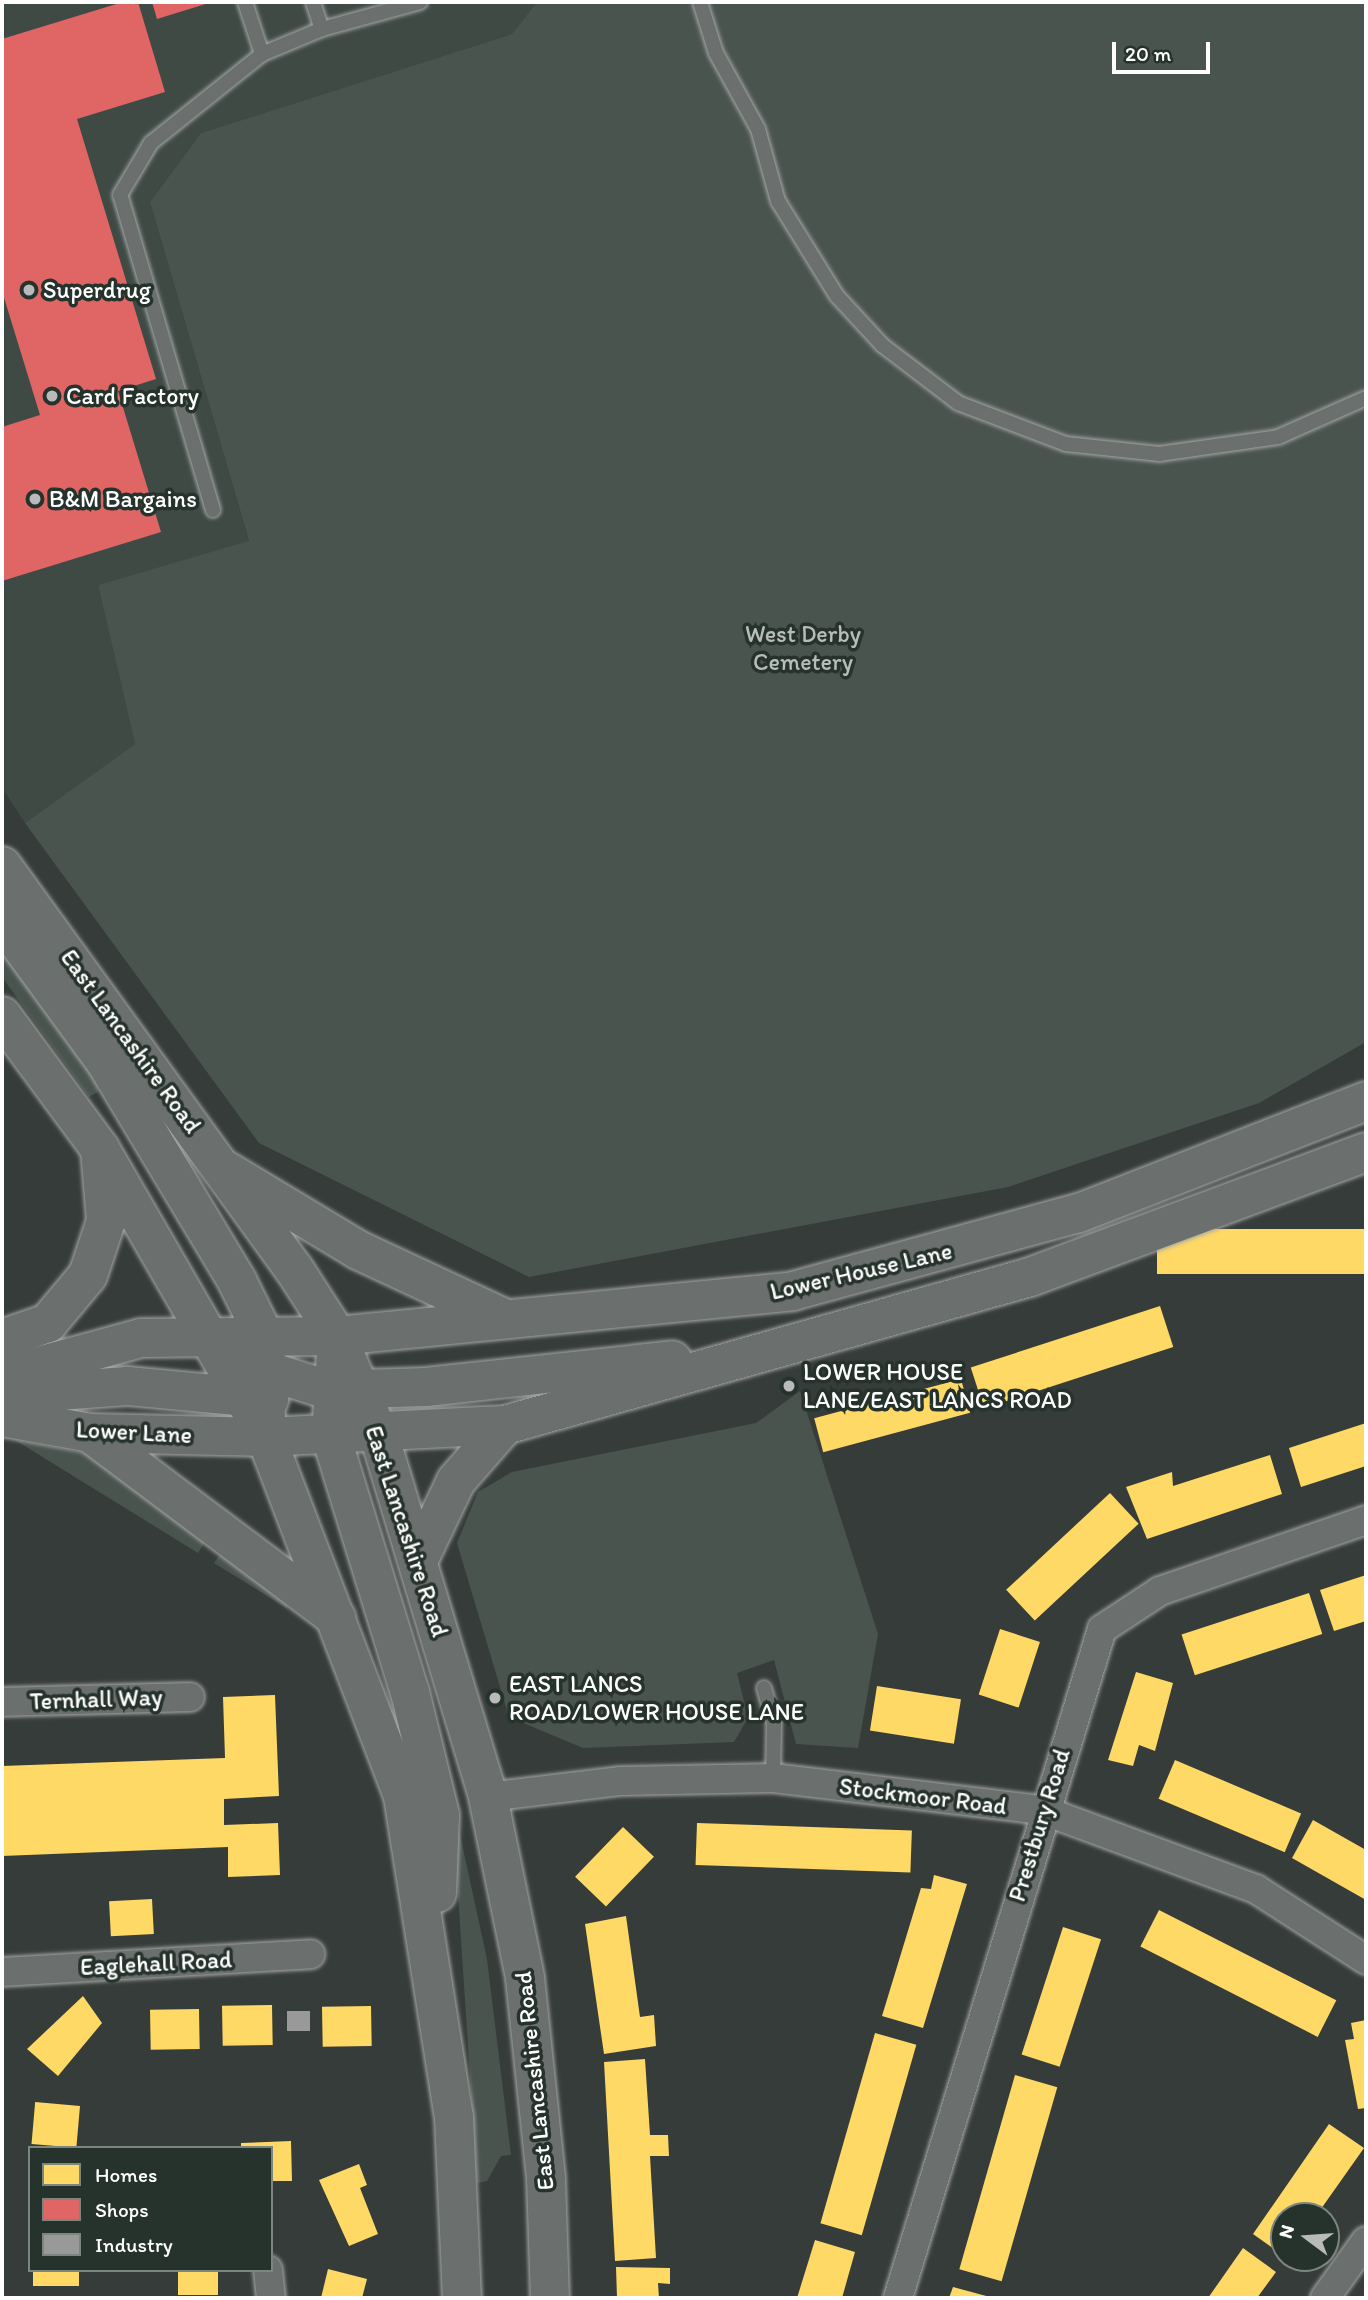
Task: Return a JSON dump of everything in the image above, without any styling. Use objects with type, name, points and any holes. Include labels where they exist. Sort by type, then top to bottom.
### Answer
[{"type":"main road","name":"East Lancashire Road","points":[[2,866],[227,1171],[337,1336]]},
{"type":"main road","points":[[2,920],[105,1060],[261,1376],[266,1437],[403,1796],[434,1961],[454,2117],[462,2298]]},
{"type":"main road","points":[[2,1016],[100,1149],[207,1335],[261,1376],[337,1405]]},
{"type":"main road","name":"Lower House Lane","points":[[207,1335],[261,1376],[337,1336],[517,1322],[793,1291],[933,1257],[1079,1213],[1366,1101]]},
{"type":"main road","points":[[2,1339],[48,1323],[88,1275],[106,1221],[100,1149]]},
{"type":"main road","name":"Lower House Lane","points":[[379,1435],[505,1425],[792,1347],[1030,1277],[1366,1152]]},
{"type":"main road","points":[[227,1171],[358,1250],[482,1312],[517,1322]]},
{"type":"main road","points":[[2,1376],[141,1338],[207,1335]]},
{"type":"main road","points":[[337,1336],[337,1405],[440,1815],[434,1961]]},
{"type":"main road","points":[[266,1437],[337,1405],[792,1347]]},
{"type":"main road","points":[[2,1395],[261,1376]]},
{"type":"main road","name":"East Lancashire Road","points":[[337,1405],[379,1435],[419,1559],[488,1797],[525,1978],[537,2074],[550,2298]]},
{"type":"main road","name":"Lower Lane","points":[[2,1418],[90,1433],[266,1437]]},
{"type":"main road","points":[[419,1559],[457,1481],[505,1425]]},
{"type":"main road","points":[[90,1433],[336,1618]]},
{"type":"street","name":"Prestbury Road","points":[[898,2298],[1042,1810],[1102,1629],[1160,1591],[1366,1520]]},
{"type":"street","name":"Ternhall Way","points":[[2,1702],[190,1697]]},
{"type":"street","name":"Stockmoor Road","points":[[488,1797],[621,1781],[773,1778],[1042,1810],[1256,1889],[1366,1960]]},
{"type":"street","name":"Eaglehall Road","points":[[2,1972],[310,1954]]},
{"type":"street","points":[[1325,2298],[1366,2241]]},
{"type":"street","points":[[268,2272],[271,2298]]},
{"type":"lane","points":[[245,2],[261,54]]},
{"type":"lane","points":[[313,2],[322,29]]},
{"type":"lane","points":[[213,510],[120,195],[150,143],[261,54],[322,29],[420,2]]},
{"type":"lane","points":[[700,2],[716,53],[758,129],[778,201],[837,296],[882,345],[958,403],[1066,444],[1158,454],[1278,438],[1366,398]]},
{"type":"lane","points":[[764,1688],[774,1723],[773,1778]]},
{"type":"shaded area","points":[[2,2],[537,2],[512,34],[201,133],[150,202],[249,542],[98,585],[135,744],[25,823],[2,788]]},
{"type":"green space","name":"West Derby Cemetery","points":[[537,2],[1366,2],[1366,1042],[1259,1103],[1008,1187],[529,1277],[259,1143],[25,823],[135,744],[98,585],[249,541],[150,202],[201,133],[512,34]]},
{"type":"green space","points":[[2,928],[95,1058],[98,1092],[89,1097],[2,977]]},
{"type":"green space","points":[[800,1391],[878,1634],[858,1748],[796,1744],[774,1660],[737,1673],[748,1718],[734,1742],[583,1748],[509,1717],[457,1543],[478,1492],[512,1472],[756,1423]]},
{"type":"green space","points":[[15,1440],[90,1454],[208,1537],[198,1553]]},
{"type":"green space","points":[[224,1548],[285,1600],[288,1609],[214,1563]]},
{"type":"green space","points":[[447,1775],[487,1959],[511,2155],[501,2156],[487,2181],[477,2183],[457,1878],[438,1777]]},
{"type":"building: Homes","points":[[1157,1229],[1366,1229],[1366,1274],[1157,1274]]},
{"type":"building: Homes","points":[[1160,1306],[1173,1347],[984,1408],[971,1367]]},
{"type":"building: Homes","points":[[961,1379],[970,1413],[823,1452],[814,1418]]},
{"type":"building: Homes","points":[[1366,1423],[1366,1466],[1301,1487],[1289,1448]]},
{"type":"building: Homes","points":[[1270,1455],[1282,1494],[1147,1539],[1126,1487],[1172,1472],[1173,1486]]},
{"type":"building: Homes","points":[[1110,1493],[1139,1524],[1035,1621],[1006,1590]]},
{"type":"building: Homes","points":[[1366,1575],[1366,1621],[1334,1631],[1320,1590]]},
{"type":"building: Homes","points":[[1309,1593],[1322,1634],[1195,1675],[1182,1634]]},
{"type":"building: Homes","points":[[1000,1629],[1040,1642],[1019,1708],[979,1695]]},
{"type":"building: Homes","points":[[1136,1672],[1173,1683],[1155,1751],[1139,1745],[1133,1766],[1108,1760]]},
{"type":"building: Homes","points":[[877,1686],[961,1699],[954,1744],[870,1730]]},
{"type":"building: Homes","points":[[275,1695],[279,1796],[224,1799],[224,1825],[278,1823],[280,1875],[228,1877],[228,1847],[2,1856],[2,1766],[225,1758],[223,1697]]},
{"type":"building: Homes","points":[[1175,1760],[1301,1814],[1285,1852],[1159,1799]]},
{"type":"building: Homes","points":[[1313,1820],[1366,1850],[1366,1900],[1292,1858]]},
{"type":"building: Homes","points":[[697,1823],[912,1831],[910,1872],[696,1865]]},
{"type":"building: Homes","points":[[623,1827],[654,1857],[606,1907],[575,1877]]},
{"type":"building: Homes","points":[[934,1875],[967,1884],[923,2028],[882,2016],[921,1888],[931,1889]]},
{"type":"building: Homes","points":[[152,1899],[154,1934],[111,1936],[109,1901]]},
{"type":"building: Homes","points":[[1159,1910],[1336,2000],[1318,2037],[1140,1947]]},
{"type":"building: Homes","points":[[626,1916],[640,2017],[654,2015],[656,2046],[604,2054],[585,1924]]},
{"type":"building: Homes","points":[[1063,1927],[1101,1939],[1060,2067],[1022,2054]]},
{"type":"building: Homes","points":[[83,1996],[102,2023],[58,2076],[27,2049]]},
{"type":"building: Homes","points":[[272,2005],[273,2045],[223,2046],[222,2006]]},
{"type":"building: Homes","points":[[371,2006],[372,2046],[323,2047],[322,2007]]},
{"type":"building: Homes","points":[[199,2009],[200,2049],[151,2050],[150,2010]]},
{"type":"building: Homes","points":[[1366,2020],[1366,2108],[1358,2109],[1345,2040],[1354,2039],[1351,2023]]},
{"type":"building: Homes","points":[[875,2033],[916,2045],[862,2235],[820,2223]]},
{"type":"building: Homes","points":[[645,2059],[650,2135],[668,2135],[669,2156],[650,2156],[656,2258],[615,2261],[604,2062]]},
{"type":"building: Homes","points":[[1015,2075],[1057,2087],[1002,2281],[959,2269]]},
{"type":"building: Homes","points":[[35,2102],[80,2106],[77,2146],[32,2144]]},
{"type":"building: Homes","points":[[1329,2124],[1364,2148],[1326,2202],[1275,2202]]},
{"type":"building: Homes","points":[[291,2141],[292,2181],[273,2181],[273,2146],[241,2146],[241,2143]]},
{"type":"building: Homes","points":[[359,2164],[367,2185],[360,2188],[378,2234],[349,2246],[319,2180]]},
{"type":"building: Homes","points":[[1270,2209],[1270,2246],[1253,2234]]},
{"type":"building: Homes","points":[[815,2240],[855,2252],[842,2298],[797,2298]]},
{"type":"building: Homes","points":[[1243,2248],[1270,2268],[1270,2272],[1276,2272],[1257,2298],[1208,2298]]},
{"type":"building: Homes","points":[[616,2267],[670,2268],[670,2284],[658,2283],[659,2298],[617,2298]]},
{"type":"building: Homes","points":[[328,2269],[367,2279],[362,2298],[321,2298]]},
{"type":"building: Homes","points":[[33,2272],[79,2272],[79,2286],[33,2286]]},
{"type":"building: Homes","points":[[178,2272],[218,2272],[218,2295],[178,2295]]},
{"type":"building: Homes","points":[[953,2287],[990,2297],[990,2298],[949,2298]]},
{"type":"building: Shops","points":[[123,2],[138,2],[165,92],[77,119],[156,379],[118,391],[161,532],[2,581],[2,427],[40,415],[2,291],[2,39]]},
{"type":"building: Shops","points":[[152,2],[212,2],[157,19]]},
{"type":"building: Industry","points":[[287,2011],[310,2011],[310,2031],[287,2031]]},
{"type":"place","name":"Superdrug","points":[[29,290]]},
{"type":"place","name":"Card Factory","points":[[52,396]]},
{"type":"place","name":"B&M Bargains","points":[[35,499]]},
{"type":"place","name":"LOWER HOUSE LANE/EAST LANCS ROAD","points":[[789,1386]]},
{"type":"place","name":"EAST LANCS ROAD/LOWER HOUSE LANE","points":[[495,1698]]}]
